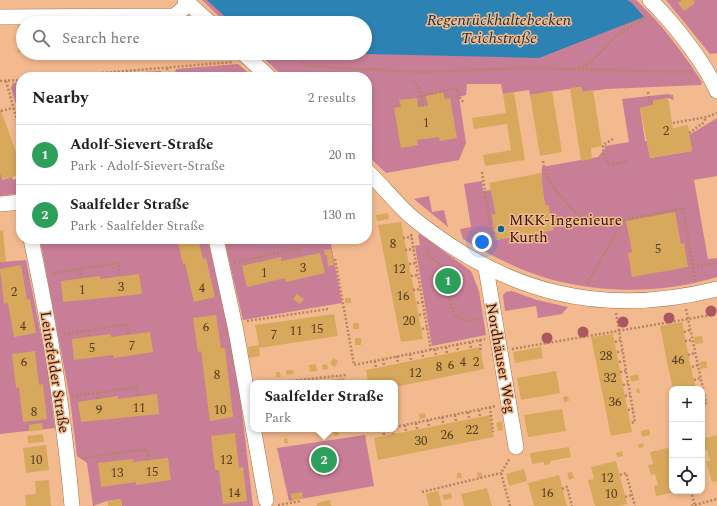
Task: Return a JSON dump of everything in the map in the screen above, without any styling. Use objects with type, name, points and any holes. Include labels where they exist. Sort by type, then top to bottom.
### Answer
[{"type":"street","points":[[174,16],[187,2],[202,16]]},
{"type":"street","points":[[655,4],[704,69],[717,91]]},
{"type":"street","points":[[0,17],[16,17]]},
{"type":"street","points":[[251,60],[264,72]]},
{"type":"street","points":[[372,176],[413,218],[457,250],[486,268],[535,288],[587,299],[613,301],[656,300],[717,289]]},
{"type":"street","points":[[0,204],[16,202]]},
{"type":"street","name":"Leinefelder Straße","points":[[32,244],[50,336],[60,398],[68,459],[72,506]]},
{"type":"street","points":[[217,244],[250,403]]},
{"type":"street","name":"Nordhäuser Weg","points":[[486,268],[516,447]]},
{"type":"street","points":[[256,432],[270,503]]},
{"type":"path","points":[[576,70],[583,67],[621,32],[635,26],[646,17],[655,4]]},
{"type":"path","points":[[127,72],[220,60]]},
{"type":"path","points":[[300,60],[305,66],[422,72],[528,68],[690,73],[704,69]]},
{"type":"path","points":[[167,68],[168,72]]},
{"type":"path","points":[[0,81],[16,80]]},
{"type":"path","points":[[6,81],[16,118]]},
{"type":"path","points":[[413,81],[418,86],[423,106]]},
{"type":"path","points":[[420,96],[457,88],[459,97],[464,103]]},
{"type":"path","points":[[648,92],[650,103],[653,103]]},
{"type":"path","points":[[1,111],[13,108]]},
{"type":"path","points":[[673,123],[707,118],[717,113]]},
{"type":"path","points":[[689,133],[703,123],[707,118]]},
{"type":"path","points":[[613,139],[604,145],[603,155],[609,165],[628,161]]},
{"type":"path","points":[[543,161],[546,177],[550,184],[578,214],[590,220],[597,221],[624,218],[682,208],[693,267],[688,319],[701,386]]},
{"type":"path","points":[[482,172],[492,238],[486,252],[486,268]]},
{"type":"path","points":[[587,299],[585,287],[624,218]]},
{"type":"path","points":[[410,229],[431,350]]},
{"type":"path","points":[[403,238],[412,237]]},
{"type":"path","points":[[222,266],[299,248],[301,257]]},
{"type":"path","points":[[406,250],[414,249]]},
{"type":"path","points":[[260,257],[262,262]]},
{"type":"path","points":[[335,259],[354,365],[480,340],[488,338],[497,331]]},
{"type":"path","points":[[39,278],[45,274],[118,263],[120,276]]},
{"type":"path","points":[[409,264],[416,263]]},
{"type":"path","points":[[693,267],[717,263]]},
{"type":"path","points":[[440,265],[454,274],[446,286],[446,290],[455,316],[466,321],[480,318]]},
{"type":"path","points":[[80,269],[81,278]]},
{"type":"path","points":[[411,276],[418,275]]},
{"type":"path","points":[[413,290],[420,289]]},
{"type":"path","points":[[613,301],[635,422],[630,423]]},
{"type":"path","points":[[417,303],[423,302]]},
{"type":"path","points":[[234,323],[328,309]]},
{"type":"path","points":[[419,315],[425,314]]},
{"type":"path","points":[[500,351],[717,314]]},
{"type":"path","points":[[50,336],[127,324],[129,335]]},
{"type":"path","points":[[422,329],[427,328]]},
{"type":"path","points":[[89,330],[90,337]]},
{"type":"path","points":[[684,332],[690,330]]},
{"type":"path","points":[[480,340],[481,352]]},
{"type":"path","points":[[615,342],[620,340]]},
{"type":"path","points":[[685,341],[692,340]]},
{"type":"path","points":[[470,342],[471,349]]},
{"type":"path","points":[[457,344],[458,351]]},
{"type":"path","points":[[446,347],[447,353]]},
{"type":"path","points":[[435,349],[436,356]]},
{"type":"path","points":[[422,352],[423,358]]},
{"type":"path","points":[[617,352],[622,352]]},
{"type":"path","points":[[688,354],[695,353]]},
{"type":"path","points":[[410,354],[411,360]]},
{"type":"path","points":[[397,356],[398,364]]},
{"type":"path","points":[[383,359],[384,366]]},
{"type":"path","points":[[375,361],[376,368]]},
{"type":"path","points":[[618,362],[624,361]]},
{"type":"path","points":[[692,367],[698,365]]},
{"type":"path","points":[[620,372],[626,371]]},
{"type":"path","points":[[300,380],[346,375]]},
{"type":"path","points":[[694,380],[700,378]]},
{"type":"path","points":[[623,385],[628,384]]},
{"type":"path","points":[[60,398],[137,387],[138,397]]},
{"type":"path","points":[[97,393],[98,399]]},
{"type":"path","points":[[625,396],[630,395]]},
{"type":"path","points":[[398,426],[509,403]]},
{"type":"path","points":[[490,407],[495,432],[493,432]]},
{"type":"path","points":[[628,410],[633,409]]},
{"type":"path","points":[[479,410],[480,416]]},
{"type":"path","points":[[468,412],[469,418]]},
{"type":"path","points":[[455,415],[456,421]]},
{"type":"path","points":[[442,418],[443,424]]},
{"type":"path","points":[[428,420],[429,427]]},
{"type":"path","points":[[416,423],[417,429]]},
{"type":"path","points":[[405,425],[406,432]]},
{"type":"path","points":[[383,432],[384,436]]},
{"type":"path","points":[[68,459],[147,449],[148,460]]},
{"type":"path","points":[[114,453],[115,461]]},
{"type":"path","points":[[422,492],[501,473],[510,506]]},
{"type":"path","points":[[620,475],[626,473],[635,506]]},
{"type":"path","points":[[562,489],[567,488],[572,506]]},
{"type":"path","points":[[692,494],[695,506]]},
{"type":"path","points":[[625,497],[632,495]]},
{"type":"path","points":[[691,506],[717,499]]},
{"type":"path","points":[[270,503],[301,501]]},
{"type":"shaded area","points":[[202,0],[636,0],[672,39],[702,82],[701,85],[607,89],[582,92],[581,87],[530,95],[529,90],[503,94],[501,84],[467,84],[466,95],[459,97],[466,143],[459,160],[386,173],[372,160],[372,72],[279,72],[266,60],[372,60],[372,16],[219,16]]},
{"type":"shaded area","points":[[666,0],[717,0],[717,53],[710,54]]},
{"type":"shaded area","points":[[238,64],[247,72],[175,72],[176,69]]},
{"type":"shaded area","points":[[13,83],[16,83],[16,104],[11,88]]},
{"type":"shaded area","points":[[668,94],[673,95],[674,100],[668,98],[653,101],[654,105],[640,108],[645,141],[647,141],[650,158],[692,151],[689,135],[717,118],[717,176],[694,180],[708,259],[717,258],[717,277],[695,283],[649,289],[625,290],[578,285],[556,281],[534,274],[497,258],[463,239],[460,229],[471,227],[464,184],[482,181],[483,191],[491,190],[496,214],[492,215],[496,240],[553,230],[548,205],[545,205],[541,184],[542,167],[598,157],[604,151],[605,146],[629,142],[622,99]]},
{"type":"shaded area","points":[[0,172],[3,180],[12,177],[13,180],[16,179],[16,194],[0,196]]},
{"type":"shaded area","points":[[429,196],[432,212],[444,210],[448,227],[414,199]]},
{"type":"shaded area","points":[[420,234],[471,271],[479,291],[486,335],[432,346],[415,246],[420,245],[418,235]]},
{"type":"shaded area","points":[[41,244],[209,244],[229,335],[240,395],[253,506],[122,506],[121,499],[107,501],[93,506],[87,463],[77,456],[70,399]]},
{"type":"shaded area","points":[[225,244],[331,244],[342,303],[243,320]]},
{"type":"shaded area","points":[[26,260],[47,365],[55,428],[0,434],[0,262]]},
{"type":"shaded area","points":[[512,291],[537,300],[568,307],[562,314],[538,318],[536,306],[505,311],[503,295],[506,292]]},
{"type":"shaded area","points":[[365,435],[374,486],[289,501],[277,448]]},
{"type":"water","name":"Regenrückhaltebecken Teichstraße","points":[[207,0],[627,0],[632,3],[644,17],[539,58],[372,54],[372,16],[224,16]]},
{"type":"building","points":[[682,0],[693,0],[695,3],[684,11],[678,3]]},
{"type":"building","points":[[581,87],[582,92],[593,90],[602,146],[591,148],[592,159],[581,161],[570,88]]},
{"type":"building","points":[[552,91],[562,152],[540,156],[530,95]]},
{"type":"building","points":[[443,92],[445,99],[450,98],[457,138],[440,141],[439,137],[417,140],[418,145],[401,148],[394,108],[401,107],[399,100],[417,98],[418,107],[428,106],[426,96]]},
{"type":"building","points":[[514,92],[525,160],[485,166],[483,155],[511,150],[507,124],[474,129],[472,118],[506,113],[503,94]]},
{"type":"building","points":[[668,98],[673,128],[688,125],[692,151],[650,158],[640,108],[654,105],[653,101]]},
{"type":"building","points":[[0,108],[16,152],[16,176],[2,180],[0,172]]},
{"type":"building","points":[[541,173],[545,205],[548,205],[553,230],[496,240],[492,215],[496,214],[489,183]]},
{"type":"building","points":[[675,212],[681,244],[684,243],[688,267],[632,277],[628,253],[632,252],[626,221]]},
{"type":"building","points":[[388,213],[389,219],[377,221],[376,215]]},
{"type":"building","points":[[401,222],[423,339],[401,342],[378,225]]},
{"type":"building","points":[[3,230],[6,261],[0,262],[0,231]]},
{"type":"building","points":[[178,244],[199,244],[203,259],[206,258],[215,297],[194,302],[185,263],[183,264]]},
{"type":"building","points":[[331,249],[334,265],[328,266],[327,255],[325,255],[324,250]]},
{"type":"building","points":[[320,253],[325,273],[286,282],[285,278],[247,287],[242,266],[281,257],[281,261]]},
{"type":"building","points":[[21,265],[27,300],[30,299],[36,333],[14,337],[8,303],[4,304],[0,269]]},
{"type":"building","points":[[139,274],[142,294],[63,302],[61,281],[100,276],[100,279]]},
{"type":"building","points":[[297,294],[304,299],[300,304],[293,299]]},
{"type":"building","points":[[345,298],[351,298],[351,303],[345,303]]},
{"type":"building","points":[[334,314],[338,336],[259,348],[260,356],[249,358],[248,347],[259,345],[255,325]]},
{"type":"building","points":[[216,315],[221,348],[225,348],[233,417],[210,421],[201,351],[198,352],[193,318]]},
{"type":"building","points":[[682,322],[695,386],[672,386],[660,326]]},
{"type":"building","points":[[353,323],[359,323],[359,329],[353,329]]},
{"type":"building","points":[[150,332],[153,352],[114,358],[113,355],[74,360],[72,339],[111,334],[111,337]]},
{"type":"building","points":[[613,334],[632,432],[611,436],[591,337]]},
{"type":"building","points":[[702,336],[703,343],[695,344],[694,337]]},
{"type":"building","points":[[355,338],[361,338],[361,345],[355,345]]},
{"type":"building","points":[[480,347],[484,369],[398,386],[398,380],[368,380],[366,370]]},
{"type":"building","points":[[541,347],[543,358],[515,363],[513,352]]},
{"type":"building","points":[[35,351],[39,385],[43,384],[47,419],[23,422],[19,387],[16,388],[12,354]]},
{"type":"building","points":[[333,358],[338,361],[335,367],[330,364]]},
{"type":"building","points":[[706,361],[707,368],[701,369],[699,362]]},
{"type":"building","points":[[316,364],[317,371],[310,372],[309,365]]},
{"type":"building","points":[[327,364],[328,369],[323,370],[322,365]]},
{"type":"building","points":[[286,370],[293,370],[294,374],[286,375]]},
{"type":"building","points":[[556,371],[560,393],[521,400],[517,378]]},
{"type":"building","points":[[276,372],[280,372],[281,377],[276,377]]},
{"type":"building","points":[[638,374],[639,380],[631,382],[630,376]]},
{"type":"building","points":[[344,378],[344,380],[330,380]]},
{"type":"building","points":[[639,388],[640,393],[637,393],[636,389]]},
{"type":"building","points":[[157,394],[159,414],[81,422],[78,402],[118,396],[118,399]]},
{"type":"building","points":[[568,396],[569,401],[564,402],[563,397]]},
{"type":"building","points":[[562,409],[566,431],[528,437],[524,415]]},
{"type":"building","points":[[425,413],[426,418],[420,419],[419,414]]},
{"type":"building","points":[[490,415],[494,437],[378,460],[374,438]]},
{"type":"building","points":[[502,421],[503,430],[498,431],[496,423]]},
{"type":"building","points":[[42,423],[43,430],[29,431],[29,425]]},
{"type":"building","points":[[649,429],[650,435],[642,437],[641,431]]},
{"type":"building","points":[[333,432],[338,432],[339,435],[334,436]]},
{"type":"building","points":[[235,433],[239,468],[243,467],[247,501],[223,504],[219,470],[215,470],[211,436]]},
{"type":"building","points":[[43,434],[44,442],[28,443],[27,436]]},
{"type":"building","points":[[717,435],[717,481],[712,482],[706,461],[710,461],[707,450],[705,450],[705,438]]},
{"type":"building","points":[[287,438],[288,443],[284,443],[284,439]]},
{"type":"building","points":[[643,443],[644,447],[639,448],[638,445]]},
{"type":"building","points":[[46,445],[49,470],[26,473],[23,448]]},
{"type":"building","points":[[569,447],[571,457],[550,461],[550,464],[544,465],[544,462],[532,464],[530,453]]},
{"type":"building","points":[[669,448],[669,493],[656,496],[654,486],[658,485],[655,474],[651,475],[648,465],[653,464],[650,452]]},
{"type":"building","points":[[622,451],[623,456],[618,457],[616,453]]},
{"type":"building","points":[[168,458],[171,480],[136,485],[136,482],[101,487],[98,463],[133,459],[133,462]]},
{"type":"building","points":[[616,461],[627,504],[618,506],[595,506],[588,480],[594,479],[591,467]]},
{"type":"building","points":[[524,469],[527,481],[509,486],[506,474]]},
{"type":"building","points":[[481,472],[482,477],[478,478],[477,473]]},
{"type":"building","points":[[572,472],[574,478],[569,480],[567,473]]},
{"type":"building","points":[[457,473],[461,473],[462,478],[457,478]]},
{"type":"building","points":[[559,475],[567,506],[534,506],[528,483]]},
{"type":"building","points":[[49,480],[51,506],[26,506],[25,495],[36,494],[35,481]]},
{"type":"building","points":[[487,488],[492,506],[464,506],[461,494]]},
{"type":"building","points":[[438,491],[442,506],[429,506],[426,494]]},
{"type":"building","points":[[302,492],[303,498],[292,501],[291,494]]},
{"type":"building","points":[[451,493],[452,498],[444,500],[442,495]]},
{"type":"building","points":[[121,499],[122,506],[108,506],[107,501]]},
{"type":"building","points":[[330,500],[331,506],[317,506],[317,503]]},
{"type":"place","name":"MKK-Ingenieure Kurth","points":[[501,229]]},
{"type":"place","name":"Adolf-Sievert-Straße","points":[[448,281]]},
{"type":"place","name":"Saalfelder Straße","points":[[324,460]]}]
